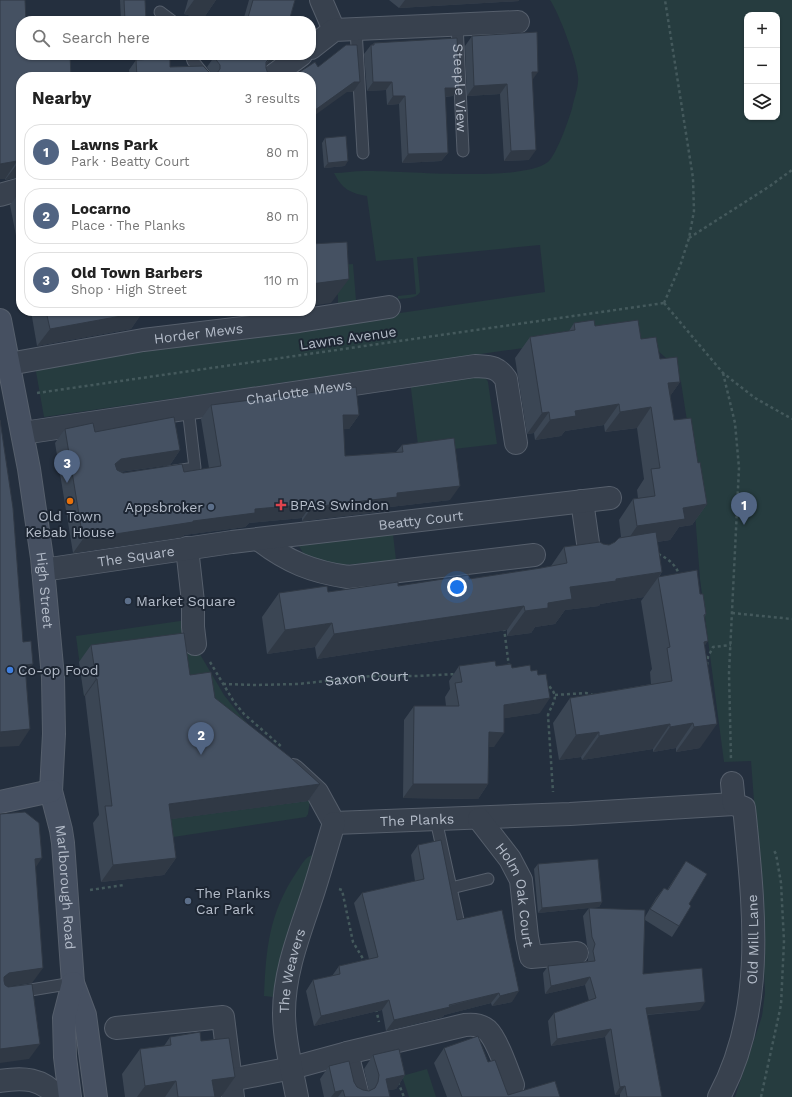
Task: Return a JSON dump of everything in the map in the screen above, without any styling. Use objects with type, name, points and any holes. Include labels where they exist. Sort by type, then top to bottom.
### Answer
[{"type":"main road","name":"High Street","points":[[0,320],[23,434],[38,522],[54,690],[54,734],[51,791]]},
{"type":"main road","points":[[0,802],[51,791]]},
{"type":"main road","name":"Marlborough Road","points":[[51,791],[63,844],[73,984],[85,1015],[96,1097]]},
{"type":"main road","name":"Marlborough Road","points":[[70,1097],[65,1058],[64,1018],[73,984]]},
{"type":"street","points":[[316,44],[334,30],[321,0]]},
{"type":"street","name":"Steeple View","points":[[334,30],[518,22]]},
{"type":"street","points":[[277,72],[294,60]]},
{"type":"street","points":[[0,195],[16,190]]},
{"type":"street","name":"Horder Mews","points":[[9,364],[142,340],[299,321],[389,307]]},
{"type":"street","name":"Charlotte Mews","points":[[23,434],[475,366],[488,367],[500,371],[506,379],[516,443]]},
{"type":"street","name":"Beatty Court","points":[[187,548],[610,498]]},
{"type":"street","points":[[582,502],[590,557]]},
{"type":"street","points":[[258,539],[274,552],[306,568],[327,574],[348,577],[534,555]]},
{"type":"street","name":"The Square","points":[[43,570],[187,548],[193,602],[192,627],[201,651]]},
{"type":"street","points":[[280,759],[318,792],[334,824]]},
{"type":"street","name":"The Planks","points":[[334,824],[570,814],[733,793]]},
{"type":"street","name":"Old Mill Lane","points":[[719,1097],[732,1068],[743,1034],[751,989],[754,957],[753,912],[745,812],[744,808],[733,793]]},
{"type":"street","name":"Holm Oak Court","points":[[479,819],[510,860],[519,876],[523,894],[527,937],[531,957],[577,953]]},
{"type":"street","name":"The Weavers","points":[[297,1097],[284,1014],[285,994],[296,941],[334,824]]},
{"type":"street","points":[[116,1028],[223,1017],[232,1088],[292,1068],[347,1053],[473,1024],[481,1026],[492,1036],[505,1064],[512,1085]]},
{"type":"street","points":[[347,1053],[357,1092]]},
{"type":"street","points":[[0,1081],[14,1079],[38,1082],[47,1086],[58,1097]]},
{"type":"lane","points":[[160,12],[165,16]]},
{"type":"lane","name":"Steeple View","points":[[457,24],[463,151]]},
{"type":"lane","points":[[356,29],[363,153]]},
{"type":"lane","points":[[192,60],[202,72]]},
{"type":"lane","points":[[157,474],[195,468],[188,408]]},
{"type":"lane","points":[[436,820],[458,920]]},
{"type":"lane","points":[[451,888],[488,879]]},
{"type":"lane","points":[[0,995],[73,984]]},
{"type":"path","points":[[665,0],[693,178],[694,211],[689,238],[680,266],[664,303],[724,373],[755,398],[792,419]]},
{"type":"path","points":[[689,238],[770,186],[792,170]]},
{"type":"path","name":"Lawns Avenue","points":[[35,393],[664,303]]},
{"type":"path","points":[[724,373],[735,423],[739,468],[729,691],[733,793]]},
{"type":"path","points":[[654,553],[667,558],[677,568],[683,582]]},
{"type":"path","points":[[732,613],[792,619]]},
{"type":"path","points":[[504,627],[510,671]]},
{"type":"path","points":[[707,666],[708,657],[713,647],[731,645]]},
{"type":"path","points":[[201,651],[234,702],[244,714],[287,751],[280,759]]},
{"type":"path","name":"Saxon Court","points":[[223,684],[277,685],[372,676],[417,676],[464,673]]},
{"type":"path","points":[[542,679],[552,688],[555,695],[555,700],[548,715],[554,793]]},
{"type":"path","points":[[555,695],[586,693],[599,696]]},
{"type":"path","points":[[318,876],[342,890],[353,942],[366,964]]},
{"type":"path","points":[[90,890],[124,885]]},
{"type":"path","points":[[376,1008],[384,1044]]},
{"type":"path","points":[[397,1077],[404,1097]]},
{"type":"green space","points":[[550,0],[792,0],[792,1097],[735,1097],[762,1016],[765,993],[761,894],[751,761],[724,762],[700,579],[689,434],[681,382],[674,365],[649,343],[620,334],[44,417],[35,366],[545,292],[540,245],[417,257],[420,292],[413,297],[398,299],[398,296],[416,294],[413,258],[376,261],[367,196],[351,192],[343,187],[334,173],[382,171],[488,174],[513,172],[534,168],[548,162],[559,144],[566,126],[576,94],[578,80],[577,70],[563,26]]},
{"type":"green space","points":[[353,264],[356,300],[374,298],[334,306],[338,303],[338,295],[334,292],[333,265]]},
{"type":"green space","points":[[484,375],[488,382],[497,444],[419,453],[410,381]]},
{"type":"green space","points":[[393,534],[396,560],[344,565],[310,557],[303,553],[299,546],[304,544]]},
{"type":"green space","points":[[187,620],[198,651],[224,695],[239,714],[311,793],[308,814],[306,817],[160,839],[139,688],[84,696],[76,636]]},
{"type":"green space","points":[[312,855],[314,856],[312,863],[290,924],[273,997],[264,996],[268,947],[275,917],[287,888],[305,860]]},
{"type":"green space","points":[[427,1069],[436,1097],[409,1097],[402,1076]]},
{"type":"building","points":[[0,0],[25,0],[26,16],[16,16],[16,60],[70,60],[71,72],[16,72],[16,161],[0,164]]},
{"type":"building","points":[[124,0],[145,0],[146,16],[125,16]]},
{"type":"building","points":[[253,0],[295,0],[290,16],[248,16]]},
{"type":"building","points":[[537,32],[538,72],[532,72],[536,150],[511,151],[507,84],[474,86],[472,36]]},
{"type":"building","points":[[457,38],[460,88],[445,88],[448,153],[408,154],[405,96],[393,96],[392,82],[373,82],[371,45],[374,45],[374,43]]},
{"type":"building","points":[[346,45],[357,45],[360,82],[354,82],[316,109],[316,72],[300,72],[315,62],[318,67]]},
{"type":"building","points":[[136,60],[170,60],[170,67],[203,66],[209,72],[137,72]]},
{"type":"building","points":[[216,60],[268,60],[266,62],[267,72],[218,72],[220,69],[220,65]]},
{"type":"building","points":[[346,136],[348,161],[328,163],[325,138]]},
{"type":"building","points":[[347,242],[349,279],[316,283],[316,244]]},
{"type":"building","points":[[47,316],[121,316],[50,329]]},
{"type":"building","points":[[594,320],[595,326],[638,320],[641,339],[656,337],[660,359],[677,357],[680,382],[668,383],[674,420],[691,418],[698,463],[700,462],[707,504],[683,508],[685,519],[637,526],[633,499],[655,496],[651,469],[660,468],[651,407],[620,412],[619,404],[575,411],[576,416],[550,420],[549,412],[542,413],[530,337],[575,330],[574,323]]},
{"type":"building","points":[[356,387],[359,415],[343,415],[345,456],[403,452],[402,445],[454,438],[460,486],[397,493],[397,497],[312,507],[312,504],[255,509],[255,513],[193,521],[83,539],[65,429],[93,423],[95,432],[174,417],[180,450],[121,459],[115,464],[117,470],[123,473],[182,464],[184,472],[221,466],[211,405]]},
{"type":"building","points":[[0,420],[13,508],[23,642],[31,641],[33,664],[25,665],[30,729],[0,732]]},
{"type":"building","points":[[656,532],[662,572],[616,579],[616,581],[570,587],[572,599],[548,603],[548,608],[525,611],[524,606],[334,634],[332,623],[285,630],[279,593],[327,586],[328,592],[398,582],[398,586],[469,575],[469,579],[541,568],[567,563],[564,547],[600,542],[609,545],[619,538]]},
{"type":"building","points":[[697,570],[700,594],[703,594],[706,614],[704,615],[708,641],[704,642],[717,724],[694,727],[693,723],[670,727],[670,724],[599,736],[599,732],[576,735],[570,698],[672,681],[667,648],[670,647],[658,577]]},
{"type":"building","points":[[184,633],[190,675],[211,672],[215,698],[290,757],[320,784],[169,804],[176,858],[113,865],[105,806],[112,806],[97,679],[91,645]]},
{"type":"building","points":[[495,661],[496,666],[511,664],[512,668],[530,665],[531,671],[537,670],[538,675],[546,674],[550,698],[504,705],[504,733],[489,732],[488,784],[413,784],[414,706],[459,706],[455,683],[462,682],[459,666]]},
{"type":"building","points":[[25,812],[39,823],[42,858],[35,859],[43,968],[9,973],[4,977],[4,981],[5,985],[8,987],[32,984],[40,1044],[0,1049],[0,814]]},
{"type":"building","points":[[441,840],[457,920],[502,910],[519,991],[500,996],[499,993],[449,1005],[450,1007],[394,1020],[389,1000],[321,1016],[313,980],[340,974],[339,966],[378,957],[362,893],[424,879],[418,845]]},
{"type":"building","points":[[598,859],[602,902],[542,908],[538,864]]},
{"type":"building","points":[[686,861],[707,874],[689,904],[691,906],[679,926],[650,909],[664,888],[668,890]]},
{"type":"building","points":[[589,908],[645,910],[643,974],[702,968],[705,1002],[646,1008],[662,1097],[627,1097],[625,1086],[620,1087],[611,1029],[557,1039],[554,1013],[596,998],[590,977],[551,986],[548,966],[595,961],[593,951],[595,944],[592,937]]},
{"type":"building","points":[[200,1032],[201,1041],[229,1038],[235,1077],[212,1080],[215,1097],[178,1097],[176,1081],[145,1086],[140,1049],[171,1045],[170,1037]]},
{"type":"building","points":[[478,1036],[488,1062],[495,1060],[508,1095],[555,1081],[560,1097],[462,1097],[444,1048]]},
{"type":"building","points":[[399,1049],[405,1075],[386,1079],[390,1097],[345,1097],[343,1090],[335,1092],[329,1066],[349,1061],[354,1082],[357,1087],[369,1091],[375,1088],[379,1075],[373,1055]]},
{"type":"place","name":"Old Town Barbers","points":[[67,483]]},
{"type":"place","name":"Old Town Kebab House","points":[[70,501]]},
{"type":"place","name":"BPAS Swindon","points":[[281,505]]},
{"type":"place","name":"Appsbroker","points":[[211,507]]},
{"type":"place","name":"Lawns Park","points":[[744,525]]},
{"type":"place","name":"Market Square","points":[[128,601]]},
{"type":"place","name":"Co-op Food","points":[[10,670]]},
{"type":"place","name":"Locarno","points":[[201,755]]},
{"type":"place","name":"The Planks Car Park","points":[[188,901]]}]
